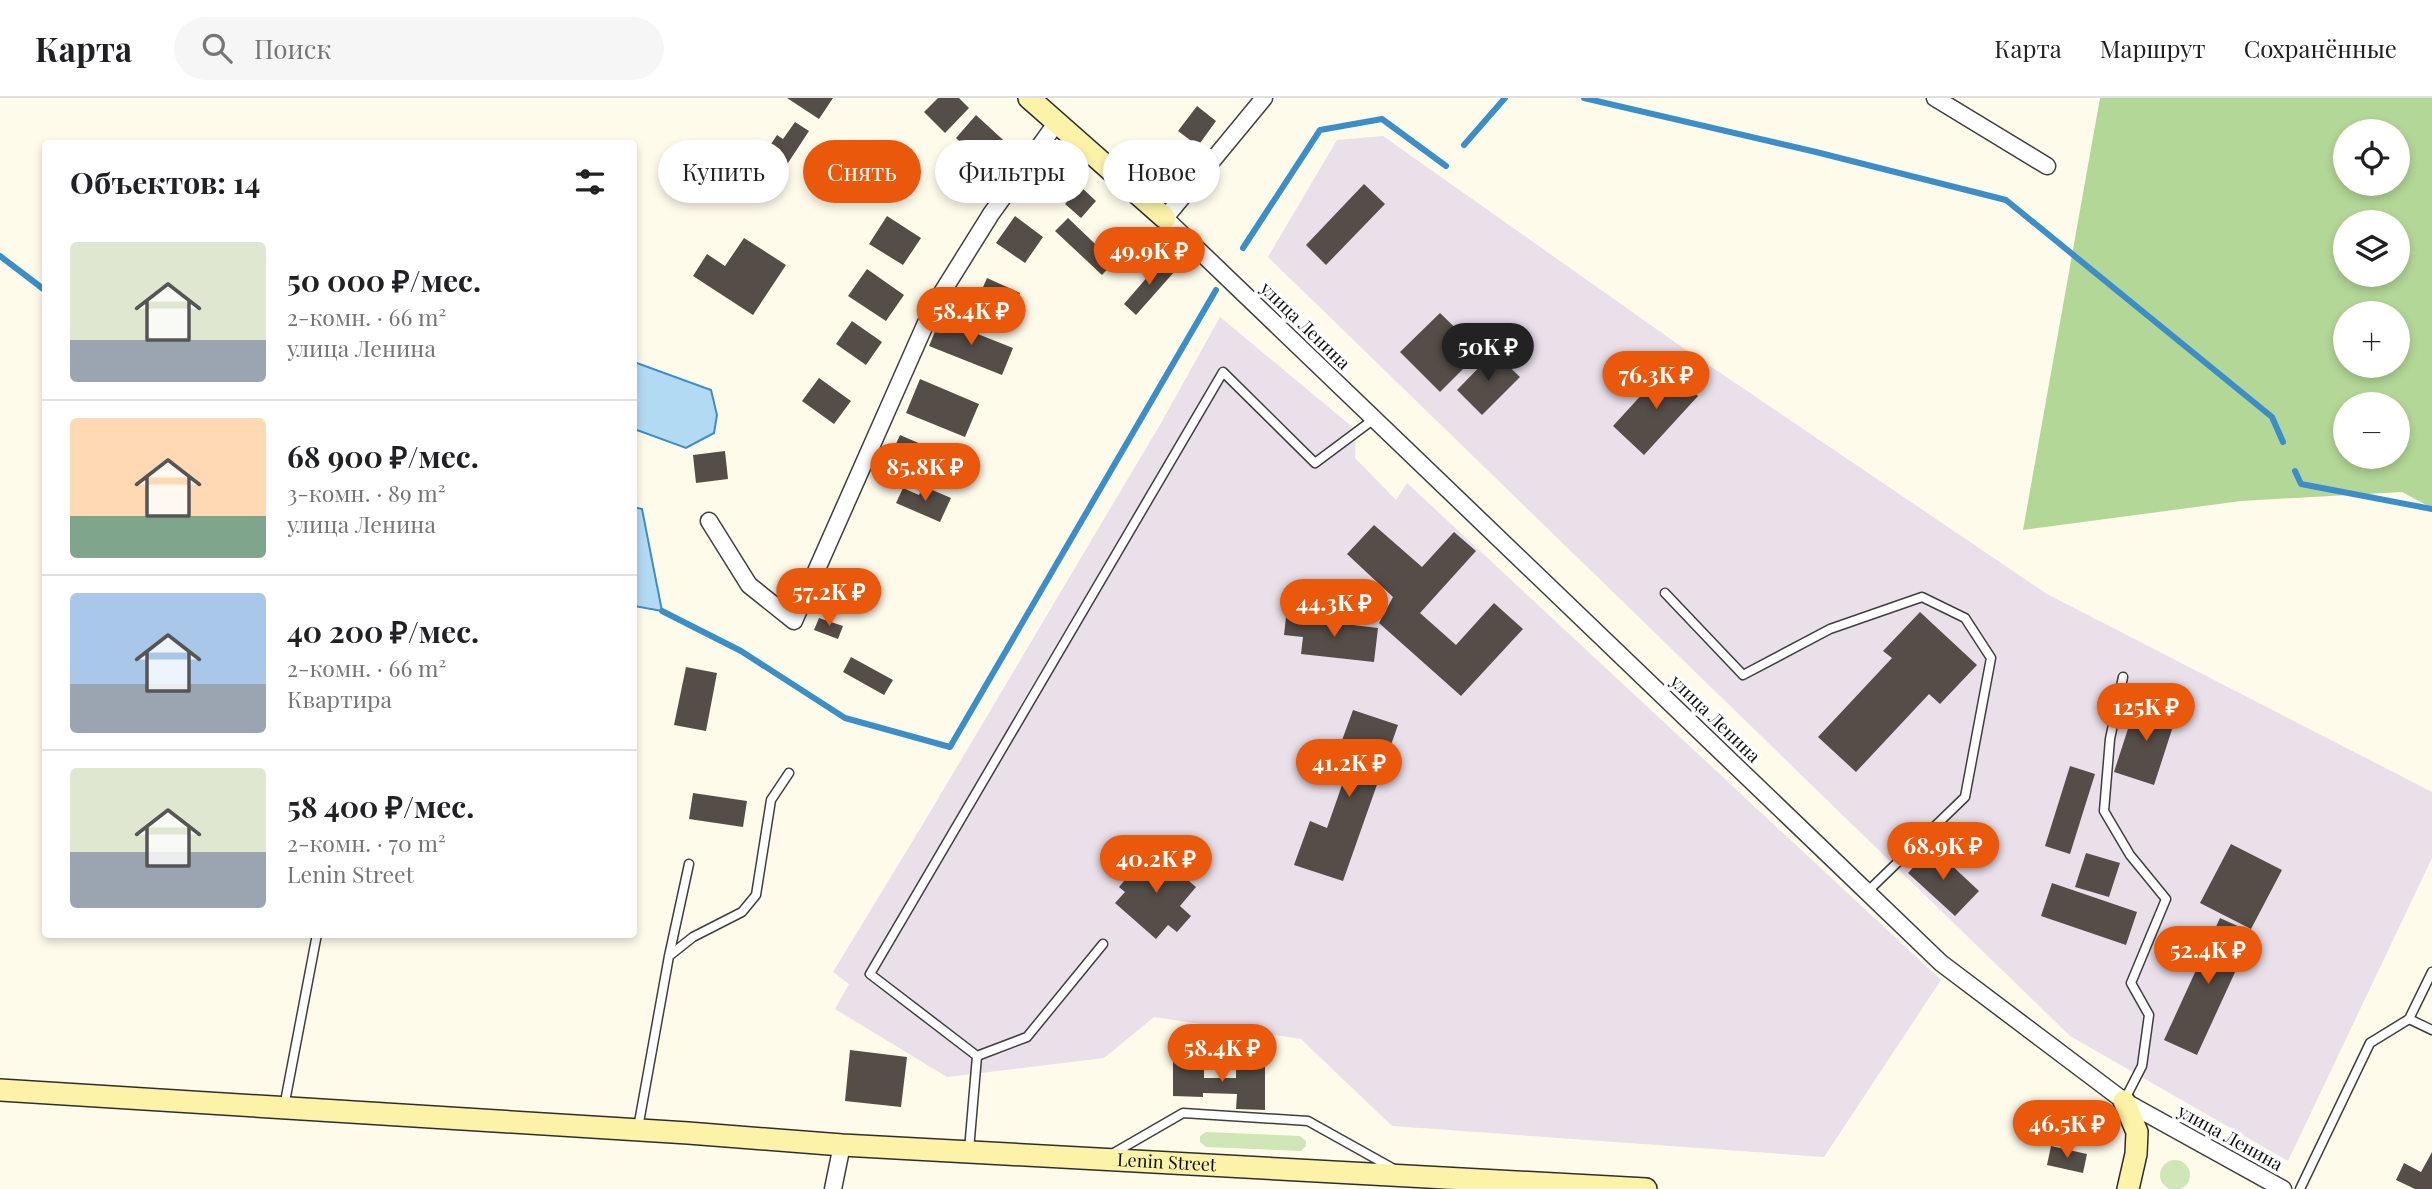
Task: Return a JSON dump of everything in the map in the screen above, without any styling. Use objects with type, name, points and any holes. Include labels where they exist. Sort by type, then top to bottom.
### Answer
[{"type":"main road","points":[[1029,98],[1165,218]]},
{"type":"main road","name":"Lenin Street","points":[[0,1090],[842,1145],[1646,1189]]},
{"type":"main road","points":[[2124,1101],[2137,1132],[2136,1154],[2128,1189]]},
{"type":"street","points":[[1165,218],[1264,98]]},
{"type":"street","points":[[1935,98],[2047,166]]},
{"type":"street","points":[[709,521],[749,584],[794,621],[933,307],[991,214],[1057,122]]},
{"type":"street","name":"улица Ленина","points":[[1165,218],[1941,963],[2124,1101],[2283,1189]]},
{"type":"street","points":[[833,1189],[842,1145]]},
{"type":"lane","points":[[977,1056],[870,974],[1223,372],[1315,463],[1374,419]]},
{"type":"lane","points":[[1665,593],[1743,675],[1830,629],[1922,597],[1965,618],[1990,658],[1965,797],[1867,892]]},
{"type":"lane","points":[[2123,677],[2110,739],[2104,811],[2130,855],[2166,899],[2131,983],[2149,1015],[2142,1066],[2124,1101]]},
{"type":"lane","points":[[669,956],[693,937],[742,912],[756,895],[771,800],[789,773]]},
{"type":"lane","points":[[637,1131],[689,864]]},
{"type":"lane","points":[[284,1107],[316,938]]},
{"type":"lane","points":[[977,1056],[1027,1037],[1103,944]]},
{"type":"lane","points":[[2300,1189],[2370,1043],[2409,1019],[2432,972]]},
{"type":"lane","points":[[2409,1019],[2432,1030]]},
{"type":"lane","points":[[969,1152],[977,1056]]},
{"type":"lane","points":[[1102,1160],[1183,1113],[1308,1121],[1405,1176]]},
{"type":"shaded area","points":[[1383,136],[1679,345],[2047,594],[2432,792],[2432,858],[2288,1161],[2070,1036],[1268,257],[1337,140]]},
{"type":"shaded area","points":[[1220,317],[1356,430],[1355,458],[1396,500],[1407,483],[1941,980],[1824,1157],[1392,1126],[1301,1039],[1154,1017],[1104,1058],[947,1077],[835,1009],[849,984],[833,972],[1161,423]]},
{"type":"green space","points":[[2100,98],[2432,98],[2432,508],[2402,492],[2241,501],[2023,530]]},
{"type":"green space","points":[[1206,1132],[1300,1136],[1306,1141],[1306,1146],[1301,1151],[1206,1147],[1200,1142],[1200,1136]]},
{"type":"green space","points":[[2175,1160],[2186,1164],[2190,1175],[2186,1186],[2175,1190],[2164,1186],[2160,1175],[2164,1164]]},
{"type":"water","points":[[637,363],[711,390],[717,415],[714,433],[686,448],[637,430]]},
{"type":"water","points":[[637,508],[642,509],[662,611],[637,607]]},
{"type":"building","points":[[787,98],[833,98],[819,119]]},
{"type":"building","points":[[938,98],[959,98],[969,108],[945,133],[924,112]]},
{"type":"building","points":[[1197,106],[1216,121],[1202,140],[1190,140],[1178,131]]},
{"type":"building","points":[[976,115],[1003,140],[958,140],[956,138]]},
{"type":"building","points":[[795,122],[809,131],[789,161],[789,140],[774,140],[777,135],[783,139]]},
{"type":"building","points":[[1364,184],[1385,204],[1326,265],[1306,245]]},
{"type":"building","points":[[1089,194],[1096,201],[1081,218],[1065,204],[1089,203]]},
{"type":"building","points":[[887,216],[921,238],[903,265],[869,244]]},
{"type":"building","points":[[1015,216],[1043,237],[1025,263],[996,243]]},
{"type":"building","points":[[1068,218],[1114,262],[1102,275],[1055,231]]},
{"type":"building","points":[[744,238],[786,265],[753,315],[693,276],[707,254],[725,266]]},
{"type":"building","points":[[1162,260],[1175,271],[1136,315],[1124,304]]},
{"type":"building","points":[[867,269],[904,295],[886,321],[848,296]]},
{"type":"building","points":[[987,278],[1020,293],[1003,331],[970,317]]},
{"type":"building","points":[[1440,313],[1480,352],[1440,392],[1400,352]]},
{"type":"building","points":[[940,319],[1013,348],[1002,375],[929,346]]},
{"type":"building","points":[[852,321],[882,342],[866,365],[836,344]]},
{"type":"building","points":[[1494,352],[1520,377],[1482,415],[1457,390]]},
{"type":"building","points":[[1667,367],[1698,396],[1644,455],[1613,426]]},
{"type":"building","points":[[819,378],[851,401],[834,424],[802,401]]},
{"type":"building","points":[[920,379],[979,404],[965,437],[906,413]]},
{"type":"building","points":[[900,435],[937,451],[929,469],[923,466],[920,474],[889,459]]},
{"type":"building","points":[[725,451],[728,479],[696,483],[693,455]]},
{"type":"building","points":[[923,486],[951,498],[940,522],[896,503],[903,488],[919,495]]},
{"type":"building","points":[[1374,525],[1422,567],[1454,532],[1476,551],[1420,613],[1456,645],[1494,603],[1523,629],[1461,696],[1379,623],[1393,597],[1347,554]]},
{"type":"building","points":[[1920,612],[1977,665],[1940,704],[1929,694],[1856,772],[1818,737],[1892,658],[1883,651]]},
{"type":"building","points":[[1286,617],[1378,628],[1374,662],[1301,654],[1303,637],[1284,635]]},
{"type":"building","points":[[819,618],[843,626],[838,639],[814,630]]},
{"type":"building","points":[[851,657],[893,680],[884,695],[843,672]]},
{"type":"building","points":[[686,667],[717,673],[706,731],[674,725]]},
{"type":"building","points":[[2137,701],[2177,714],[2154,785],[2114,772]]},
{"type":"building","points":[[1353,710],[1398,725],[1343,881],[1294,865],[1310,821],[1327,828],[1355,748],[1341,743]]},
{"type":"building","points":[[2070,766],[2095,774],[2070,854],[2045,846]]},
{"type":"building","points":[[693,793],[747,801],[743,827],[689,819]]},
{"type":"building","points":[[2231,844],[2282,870],[2251,929],[2200,903]]},
{"type":"building","points":[[1932,847],[1979,891],[1955,916],[1908,873]]},
{"type":"building","points":[[1151,849],[1196,887],[1180,906],[1191,916],[1177,932],[1168,925],[1156,939],[1115,903],[1125,892],[1119,887]]},
{"type":"building","points":[[2086,853],[2120,863],[2109,897],[2075,887]]},
{"type":"building","points":[[2052,883],[2137,912],[2126,945],[2041,916]]},
{"type":"building","points":[[2220,918],[2253,933],[2197,1055],[2164,1040]]},
{"type":"building","points":[[850,1050],[907,1057],[901,1107],[845,1101]]},
{"type":"building","points":[[1173,1061],[1204,1062],[1204,1078],[1236,1078],[1236,1065],[1265,1065],[1265,1110],[1236,1109],[1237,1094],[1173,1096]]},
{"type":"building","points":[[2051,1146],[2087,1154],[2083,1173],[2047,1165]]},
{"type":"building","points":[[2432,1152],[2432,1189],[2415,1189],[2396,1180],[2404,1163],[2421,1172]]},
{"type":"waterway","points":[[1464,145],[1505,98]]},
{"type":"waterway","points":[[1584,98],[2006,200],[2272,417],[2283,442]]},
{"type":"waterway","points":[[1243,248],[1320,130],[1382,119],[1446,166]]},
{"type":"waterway","points":[[0,256],[42,288]]},
{"type":"waterway","points":[[662,611],[741,651],[845,718],[950,747],[1216,290]]},
{"type":"waterway","points":[[2295,471],[2301,484],[2432,509]]}]
